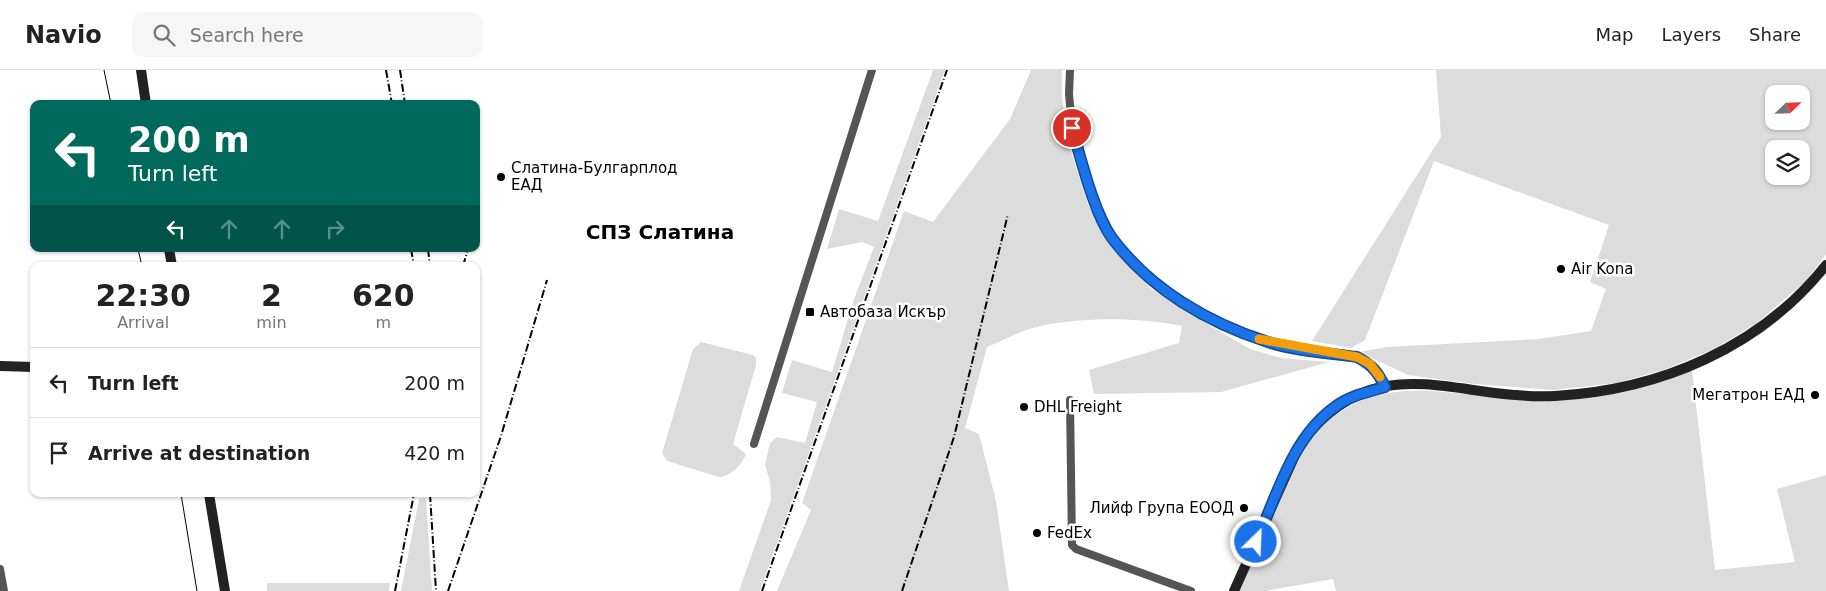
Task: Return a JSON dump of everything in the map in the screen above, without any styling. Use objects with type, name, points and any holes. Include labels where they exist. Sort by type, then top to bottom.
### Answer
[{"type":"street","points":[[141,70],[145,100]]},
{"type":"street","points":[[754,444],[872,70]]},
{"type":"street","points":[[1070,70],[1069,94],[1072,128],[1094,199],[1112,237],[1142,270],[1181,303],[1228,328],[1269,342],[1357,357],[1370,364],[1378,372],[1385,387]]},
{"type":"street","points":[[1234,591],[1300,444],[1316,423],[1335,406],[1362,393],[1409,383],[1553,396],[1618,389],[1668,376],[1718,354],[1760,328],[1809,286],[1826,265]]},
{"type":"street","points":[[0,366],[30,367]]},
{"type":"street","points":[[1070,400],[1072,545],[1076,549],[1192,591]]},
{"type":"street","points":[[209,497],[225,591]]},
{"type":"street","points":[[0,569],[4,591]]},
{"type":"shaded area","points":[[933,70],[945,70],[760,591],[739,591],[771,500],[770,482],[765,465],[770,443],[777,437],[805,443],[817,402],[782,393],[792,360],[832,372],[854,299],[874,247],[862,242],[827,249],[839,209],[878,221]]},
{"type":"shaded area","points":[[1031,70],[1062,70],[1062,98],[1069,145],[1088,205],[1114,251],[1150,288],[1188,313],[1250,349],[1281,358],[1329,362],[1221,392],[1094,394],[1089,370],[1179,343],[1182,326],[1148,321],[1111,319],[1057,323],[1040,326],[1020,333],[987,347],[965,428],[979,434],[996,501],[1009,591],[777,591],[811,510],[802,503],[904,211],[933,222],[1010,119]]},
{"type":"shaded area","points":[[1436,70],[1826,70],[1826,254],[1805,282],[1757,323],[1714,349],[1666,369],[1616,383],[1553,390],[1475,384],[1408,375],[1359,352],[1387,347],[1538,339],[1591,331],[1606,289],[1590,282],[1609,225],[1434,161],[1365,340],[1351,348],[1312,341],[1441,137]]},
{"type":"shaded area","points":[[701,342],[753,355],[756,358],[756,365],[733,444],[746,454],[736,469],[728,475],[719,477],[667,461],[662,453],[693,349]]},
{"type":"shaded area","points":[[1692,370],[1715,570],[1795,562],[1777,489],[1826,475],[1826,591],[1336,591],[1333,579],[1265,591],[1238,591],[1304,447],[1331,419],[1360,402],[1390,393],[1420,391],[1520,400],[1573,399],[1642,387]]},
{"type":"shaded area","points":[[426,498],[432,591],[401,591],[419,499]]},
{"type":"shaded area","points":[[267,583],[390,583],[389,591],[267,591]]},
{"type":"tram line","points":[[104,70],[110,100]]},
{"type":"tram line","points":[[139,252],[141,262]]},
{"type":"tram line","points":[[181,497],[197,591]]},
{"type":"railway","points":[[386,70],[391,100]]},
{"type":"railway","points":[[400,70],[404,100]]},
{"type":"railway","points":[[762,591],[947,70]]},
{"type":"railway","points":[[902,591],[954,437],[1008,214]]},
{"type":"railway","points":[[412,252],[413,262]]},
{"type":"railway","points":[[428,252],[430,262]]},
{"type":"railway","points":[[464,262],[467,252]]},
{"type":"railway","points":[[448,591],[501,436],[547,280]]},
{"type":"railway","points":[[395,591],[413,497]]},
{"type":"railway","points":[[430,497],[436,591]]},
{"type":"slow traffic","points":[[1259,339],[1357,357],[1370,364],[1380,377]]},
{"type":"place","name":"Слатина-Булгарплод ЕАД","points":[[501,177]]},
{"type":"place","name":"Air Kona","points":[[1561,269]]},
{"type":"place","name":"Автобаза Искър","points":[[810,312]]},
{"type":"place","name":"Мегатрон ЕАД","points":[[1815,395]]},
{"type":"place","name":"DHL Freight","points":[[1024,407]]},
{"type":"place","name":"Лийф Група ЕООД","points":[[1244,508]]},
{"type":"place","name":"FedEx","points":[[1037,533]]},
{"type":"district","name":"СПЗ Слатина","points":[[660,232]]},
{"type":"route","points":[[1072,128],[1094,199],[1112,237],[1142,270],[1181,303],[1228,328],[1269,342],[1357,357],[1370,364],[1378,372],[1385,387],[1362,393],[1335,406],[1316,423],[1300,444],[1256,542]]}]
